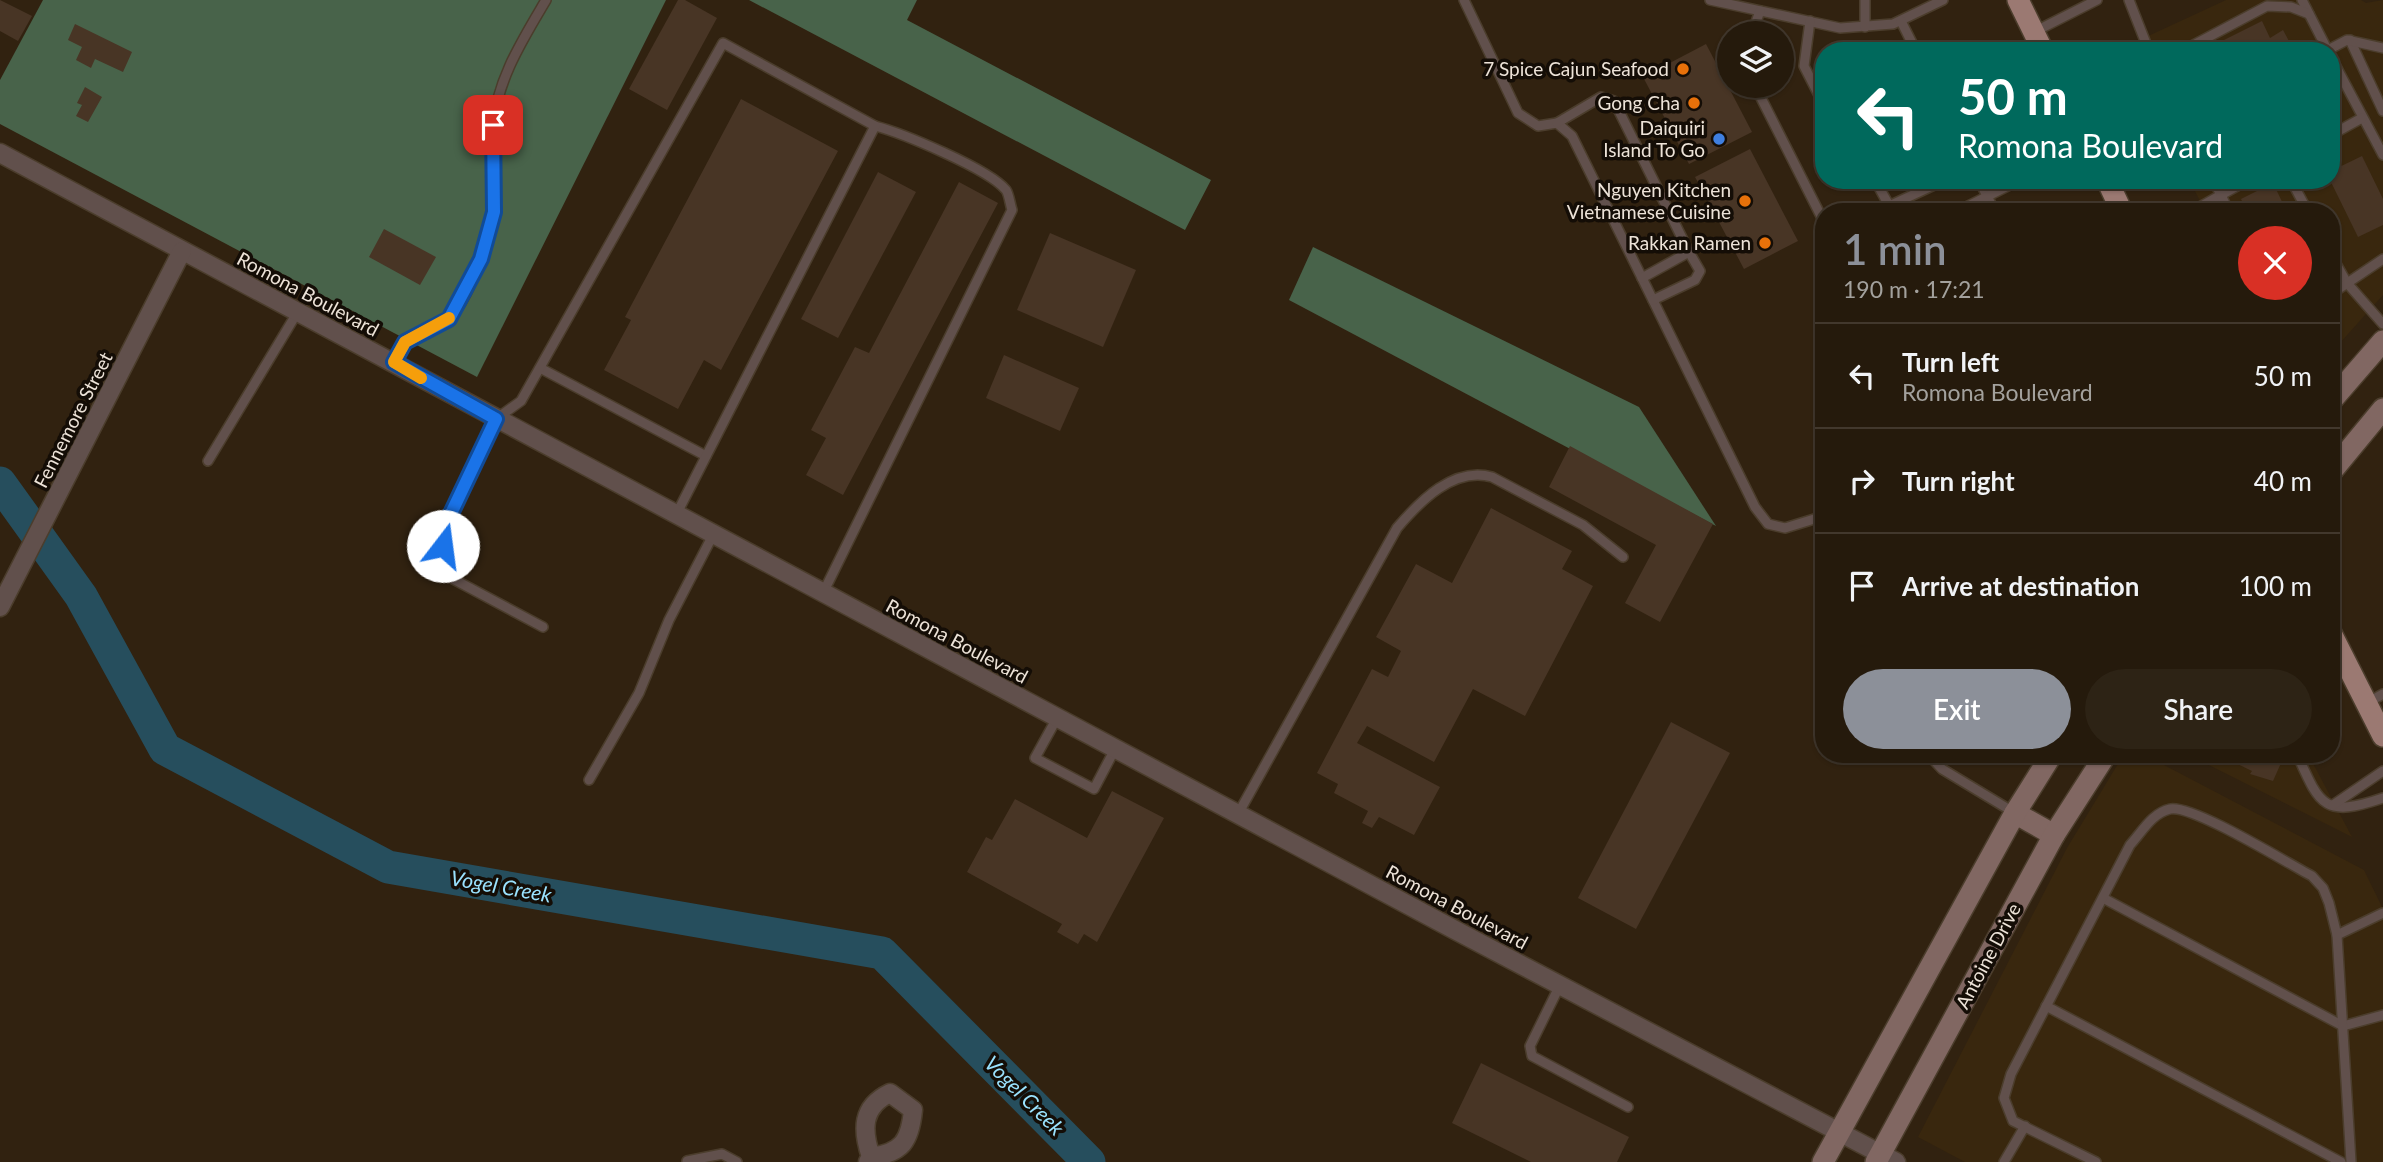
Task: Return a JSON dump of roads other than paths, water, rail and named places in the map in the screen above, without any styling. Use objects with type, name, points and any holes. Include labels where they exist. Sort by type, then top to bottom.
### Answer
[{"type":"main road","points":[[2018,0],[2039,42]]},
{"type":"main road","points":[[2340,391],[2383,341]]},
{"type":"main road","points":[[2340,461],[2383,409]]},
{"type":"main road","points":[[2340,646],[2375,698],[2383,736]]},
{"type":"main road","points":[[1823,1162],[2015,813],[2046,763]]},
{"type":"main road","name":"Antoine Drive","points":[[1885,1159],[2054,835],[2100,763]]},
{"type":"main road","points":[[2015,813],[2054,835]]},
{"type":"street","name":"Romona Boulevard","points":[[0,153],[1115,749],[1841,1132],[1885,1159]]},
{"type":"street","name":"Fennemore Street","points":[[0,607],[63,488],[181,251]]},
{"type":"lane","points":[[394,362],[405,342],[449,319],[481,259],[494,212],[493,125],[500,89],[517,50],[546,0]]},
{"type":"lane","points":[[1464,0],[1518,113],[1538,127],[1557,123],[1601,97],[1614,101],[1700,271],[1695,280],[1653,300]]},
{"type":"lane","points":[[1710,0],[1840,28],[1901,21],[1943,0]]},
{"type":"lane","points":[[1865,27],[1866,0]]},
{"type":"lane","points":[[2039,42],[2097,0]]},
{"type":"lane","points":[[2129,0],[2145,42]]},
{"type":"lane","points":[[2302,0],[2323,42]]},
{"type":"lane","points":[[2199,42],[2267,6],[2291,7],[2309,14]]},
{"type":"lane","points":[[1756,21],[1760,11]]},
{"type":"lane","points":[[1810,21],[1804,66],[1815,87]]},
{"type":"lane","points":[[1901,21],[1912,42]]},
{"type":"lane","points":[[2340,45],[2350,40],[2383,48]]},
{"type":"lane","points":[[2350,40],[2383,111]]},
{"type":"lane","points":[[543,627],[439,571],[447,522],[496,419],[522,401],[723,43],[875,125],[908,135],[990,178],[1007,191],[1012,210],[823,593]]},
{"type":"lane","points":[[2340,75],[2383,155]]},
{"type":"lane","points":[[1761,98],[1815,204]]},
{"type":"lane","points":[[2340,130],[2362,118]]},
{"type":"lane","points":[[1557,123],[1572,136],[1755,507],[1768,524],[1785,528],[1815,519]]},
{"type":"lane","points":[[676,515],[875,125]]},
{"type":"lane","points":[[1902,203],[1928,189]]},
{"type":"lane","points":[[1983,189],[1991,203]]},
{"type":"lane","points":[[1975,203],[2003,189]]},
{"type":"lane","points":[[2218,189],[2225,203]]},
{"type":"lane","points":[[2207,203],[2232,189]]},
{"type":"lane","points":[[1642,278],[1689,252]]},
{"type":"lane","points":[[2340,288],[2383,259]]},
{"type":"lane","points":[[2340,271],[2347,283],[2383,324]]},
{"type":"lane","points":[[208,461],[297,313]]},
{"type":"lane","points":[[540,369],[706,456]]},
{"type":"lane","points":[[1238,814],[1397,528],[1434,492],[1455,479],[1479,473],[1492,477],[1583,525],[1623,557]]},
{"type":"lane","points":[[589,780],[639,692],[669,620],[713,534]]},
{"type":"lane","points":[[1057,718],[1035,758],[1094,789],[1115,749]]},
{"type":"lane","points":[[1936,763],[1941,769],[2015,813]]},
{"type":"lane","points":[[2301,763],[2316,796],[2333,805],[2350,810],[2383,798]]},
{"type":"lane","points":[[2333,805],[2383,771]]},
{"type":"lane","points":[[2096,1162],[2013,1121],[2004,1098],[2011,1073],[2130,845],[2155,815],[2172,808],[2195,813],[2312,876],[2323,888],[2337,935],[2351,1162]]},
{"type":"lane","points":[[2103,898],[2343,1027],[2383,1015]]},
{"type":"lane","points":[[2337,935],[2383,913]]},
{"type":"lane","points":[[1560,985],[1530,1046],[1532,1056],[1628,1107]]},
{"type":"lane","points":[[2046,1006],[2341,1162]]},
{"type":"lane","points":[[2004,1162],[2025,1126]]},
{"type":"lane","points":[[687,1161],[722,1154],[737,1162]]},
{"type":"waterway","name":"Vogel Creek","points":[[0,483],[81,596],[165,749],[388,867],[882,953],[1089,1162]]},
{"type":"place","name":"7 Spice Cajun Seafood","points":[[1683,69]]},
{"type":"place","name":"Gong Cha","points":[[1694,103]]},
{"type":"place","name":"Daiquiri Island To Go","points":[[1719,139]]},
{"type":"place","name":"Nguyen Kitchen Vietnamese Cuisine","points":[[1745,201]]},
{"type":"place","name":"Rakkan Ramen","points":[[1765,243]]}]
